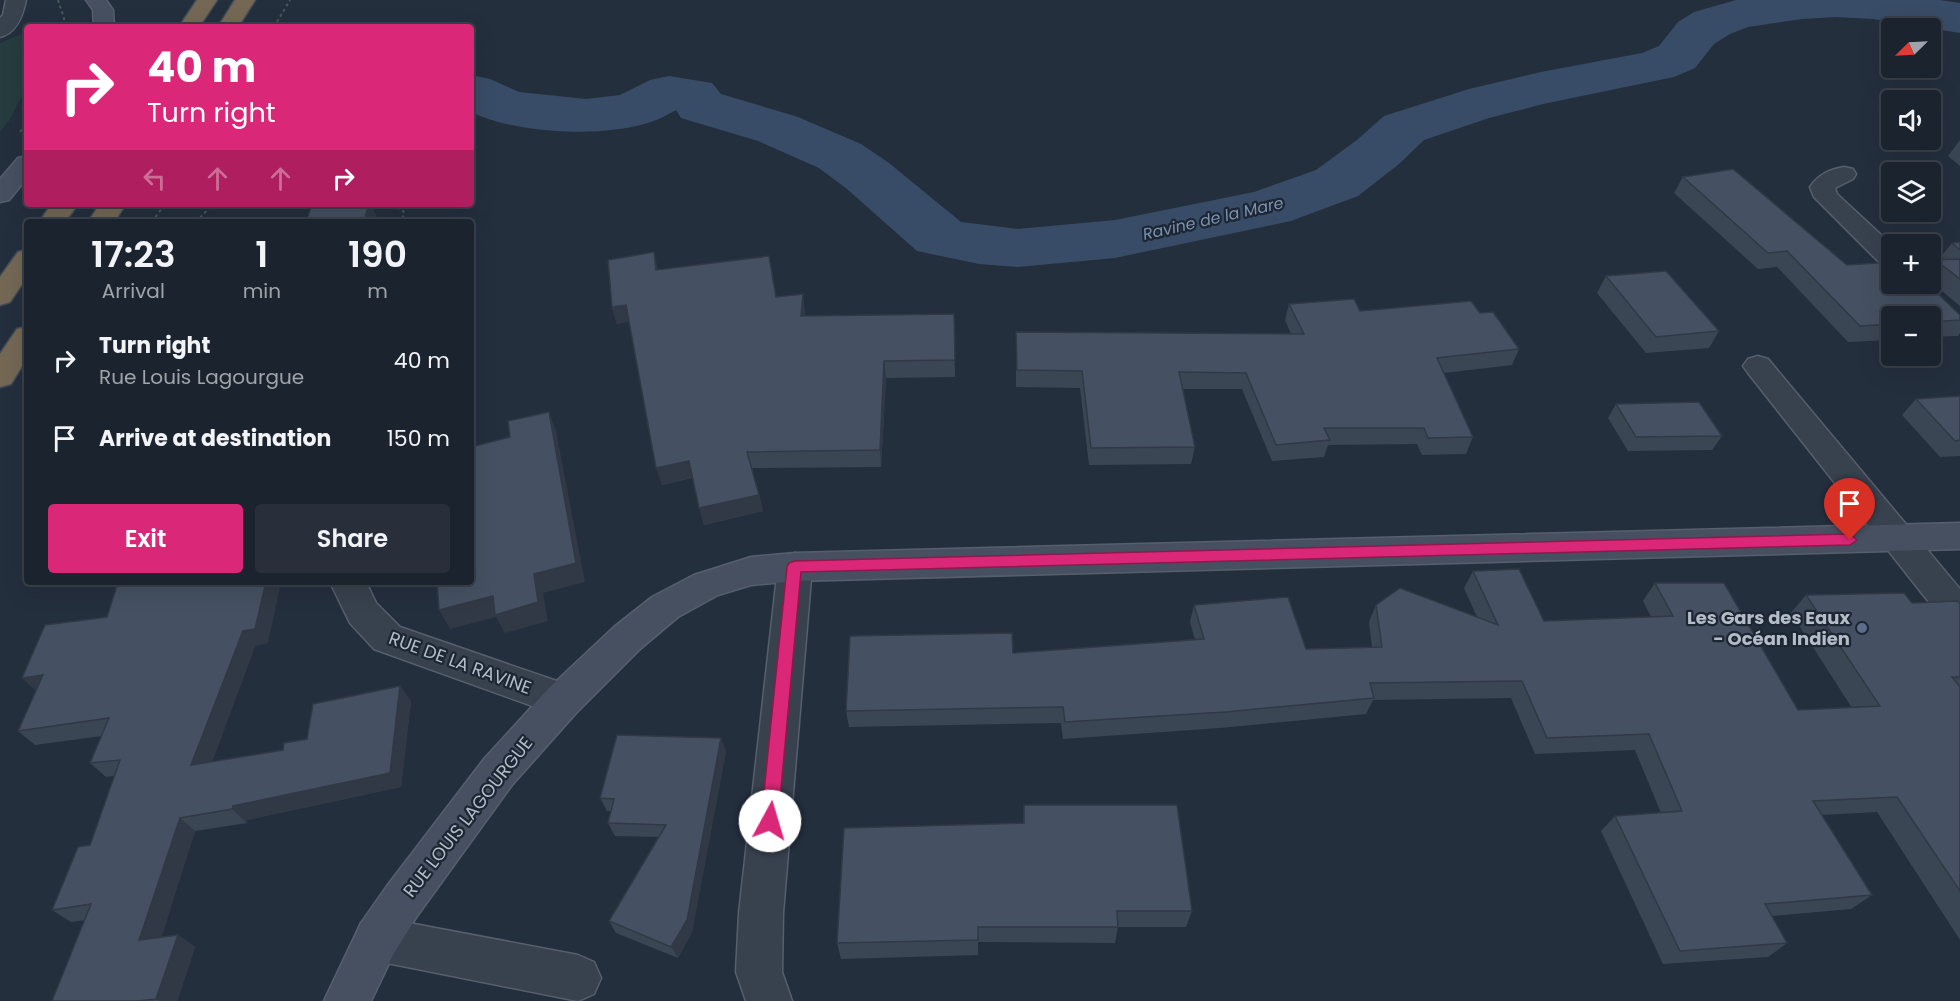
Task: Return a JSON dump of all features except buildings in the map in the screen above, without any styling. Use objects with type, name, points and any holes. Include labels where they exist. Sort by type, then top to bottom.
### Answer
[{"type":"highway","points":[[191,24],[207,0]]},
{"type":"highway","points":[[230,24],[245,0]]},
{"type":"highway","points":[[0,296],[24,262]]},
{"type":"highway","points":[[0,377],[24,341]]},
{"type":"main road","points":[[96,0],[103,10],[104,24]]},
{"type":"main road","points":[[0,195],[24,167]]},
{"type":"main road","name":"RUE LOUIS LAGOURGUE","points":[[347,1001],[377,939],[402,901],[498,772],[563,700],[627,638],[665,607],[706,585],[751,571],[795,567],[1960,536]]},
{"type":"street","points":[[0,31],[13,16],[16,0]]},
{"type":"street","points":[[1844,174],[1830,179],[1822,187],[1826,197],[1881,250]]},
{"type":"street","points":[[1758,366],[1960,615]]},
{"type":"street","points":[[769,1001],[759,972],[761,913],[795,567]]},
{"type":"street","name":"RUE DE LA RAVINE","points":[[349,585],[356,603],[369,622],[387,638],[563,700]]},
{"type":"street","points":[[377,939],[578,978]]},
{"type":"path","points":[[58,0],[64,24]]},
{"type":"path","points":[[275,24],[290,0]]},
{"type":"path","points":[[199,219],[210,207]]},
{"type":"path","points":[[396,207],[404,212],[403,219]]},
{"type":"green space","points":[[24,33],[24,92],[9,121],[0,131],[0,43]]},
{"type":"waterway","name":"Ravine de la Mare","points":[[474,92],[507,108],[586,116],[633,110],[669,92],[693,95],[701,106],[778,129],[840,156],[868,176],[940,237],[979,245],[1018,248],[1115,239],[1269,208],[1337,183],[1378,152],[1404,128],[1469,106],[1541,88],[1655,66],[1677,57],[1696,33],[1712,23],[1739,14],[1802,4],[1836,2],[1873,4],[1960,18]]},
{"type":"place","name":"Les Gars des Eaux - Océan Indien","points":[[1862,628]]},
{"type":"route","points":[[770,821],[795,567],[1850,540]]}]
